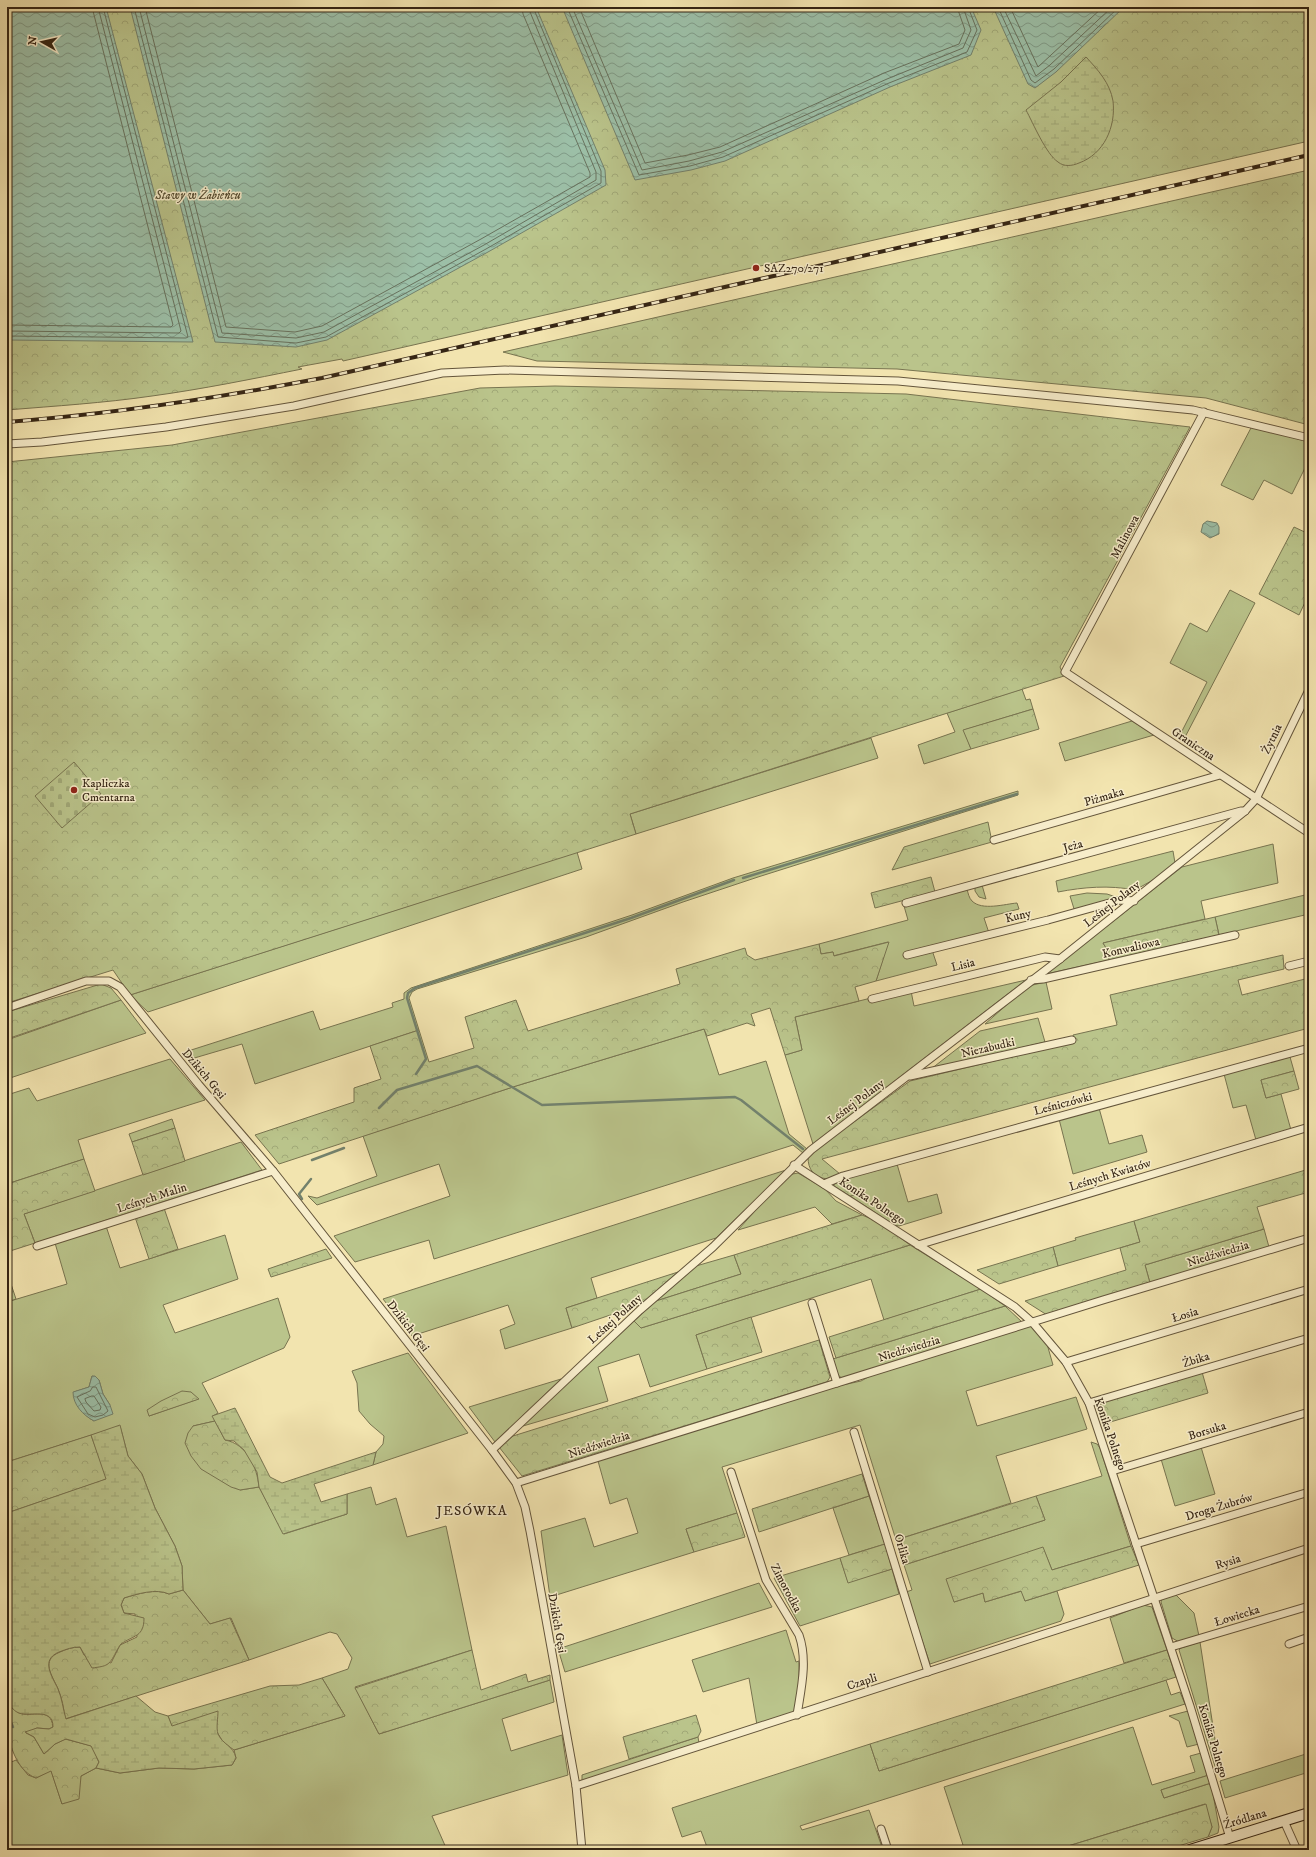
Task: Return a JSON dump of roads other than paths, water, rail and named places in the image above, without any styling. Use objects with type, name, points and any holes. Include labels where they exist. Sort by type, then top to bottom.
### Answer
[{"type":"main road","name":"Źródlana","points":[[1190,1850],[1309,1813]]},
{"type":"street","points":[[7,444],[42,442],[173,426],[294,406],[442,373],[505,370],[898,381],[1204,412],[1309,438]]},
{"type":"street","name":"Malinowa","points":[[1065,672],[1204,412]]},
{"type":"street","name":"Graniczna","points":[[1065,672],[1309,833]]},
{"type":"street","name":"Żytnia","points":[[1256,799],[1309,690]]},
{"type":"street","name":"Piżmaka","points":[[994,840],[1220,775]]},
{"type":"street","name":"Leśnej Polany","points":[[492,1450],[629,1320],[713,1247],[751,1211],[794,1165],[811,1150],[908,1077],[1134,901],[1245,811],[1256,799]]},
{"type":"street","name":"Jeża","points":[[906,903],[1245,811]]},
{"type":"street","name":"Kuny","points":[[907,955],[1048,920],[1120,900],[1134,901]]},
{"type":"street","name":"Konwaliowa","points":[[1031,980],[1043,979],[1235,935]]},
{"type":"street","name":"Lisia","points":[[872,999],[1045,956],[1060,959]]},
{"type":"street","points":[[1289,966],[1309,961]]},
{"type":"street","name":"Dzikich Gęsi","points":[[7,1008],[86,981],[104,980],[112,982],[120,988],[199,1085],[273,1171],[492,1450],[516,1483],[525,1507],[530,1531],[576,1786],[582,1850]]},
{"type":"street","name":"Niezabudki","points":[[908,1077],[1072,1040]]},
{"type":"street","name":"Leśniczówki","points":[[824,1184],[843,1176],[1309,1048]]},
{"type":"street","name":"Leśnych Kwiatów","points":[[918,1245],[1309,1127]]},
{"type":"street","name":"Konika Polnego","points":[[794,1165],[1015,1307],[1033,1323],[1066,1362],[1090,1403],[1190,1706],[1230,1838]]},
{"type":"street","name":"Leśnych Malin","points":[[37,1246],[273,1171]]},
{"type":"street","name":"Niedźwiedzia","points":[[516,1483],[1309,1238]]},
{"type":"street","name":"Łosia","points":[[1066,1362],[1309,1289]]},
{"type":"street","points":[[812,1303],[837,1383]]},
{"type":"street","name":"Żbika","points":[[1090,1403],[1309,1338]]},
{"type":"street","name":"Borsuka","points":[[1112,1472],[1309,1412]]},
{"type":"street","name":"Orlika","points":[[854,1432],[928,1672]]},
{"type":"street","name":"Zimorodka","points":[[731,1472],[766,1580],[799,1635],[802,1645],[804,1659],[797,1715]]},
{"type":"street","name":"Droga Żubrów","points":[[1136,1544],[1309,1492]]},
{"type":"street","name":"Rysia","points":[[1154,1597],[1309,1548]]},
{"type":"street","name":"Czapli","points":[[576,1786],[1109,1614],[1154,1597]]},
{"type":"street","name":"Łowiecka","points":[[1170,1647],[1309,1606]]},
{"type":"street","points":[[1289,1644],[1309,1637]]},
{"type":"street","points":[[1284,1821],[1297,1850]]},
{"type":"street","points":[[881,1829],[888,1850]]},
{"type":"water","points":[[7,7],[106,7],[193,342],[7,340]]},
{"type":"water","points":[[130,7],[536,7],[605,170],[606,185],[488,252],[327,340],[296,347],[215,342]]},
{"type":"water","points":[[562,7],[971,7],[981,30],[971,55],[890,87],[725,161],[691,170],[635,180]]},
{"type":"water","points":[[993,7],[1124,7],[1056,72],[1035,88],[1028,84]]},
{"type":"water","points":[[1207,521],[1217,523],[1219,527],[1219,534],[1210,538],[1201,532],[1203,524]]},
{"type":"water","points":[[92,1376],[95,1376],[99,1380],[103,1394],[110,1405],[113,1414],[94,1421],[79,1409],[73,1397],[73,1392],[89,1387]]},
{"type":"waterway","points":[[743,878],[1017,794]]},
{"type":"waterway","points":[[416,1074],[426,1059],[407,998],[408,993],[415,988],[631,918],[734,880]]},
{"type":"waterway","points":[[379,1108],[397,1090],[477,1066],[542,1105],[735,1097],[741,1100],[803,1149]]},
{"type":"waterway","points":[[312,1160],[344,1148]]},
{"type":"waterway","points":[[302,1199],[299,1194],[311,1179]]},
{"type":"waterway","points":[[7,1713],[13,1727]]},
{"type":"railway","points":[[7,422],[126,410],[244,392],[322,378],[1309,155]]},
{"type":"place","name":"SAZ270/271","points":[[756,268]]},
{"type":"place","name":"Kapliczka Cmentarna","points":[[74,790]]},
{"type":"district","name":"JESÓWKA","points":[[472,1511]]},
{"type":"park label","name":"Stawy w Żabieńcu","points":[[198,195]]}]
